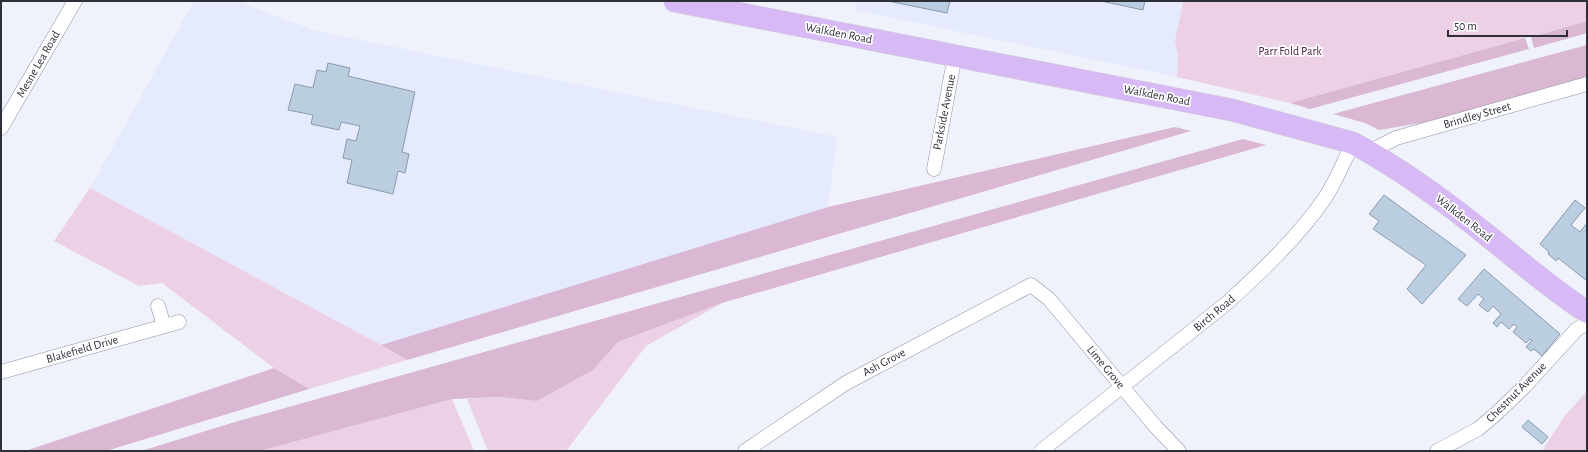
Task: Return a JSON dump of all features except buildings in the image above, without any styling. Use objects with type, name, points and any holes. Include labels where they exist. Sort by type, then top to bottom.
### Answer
[{"type":"main road","name":"Walkden Road","points":[[675,1],[1232,110],[1320,134],[1361,148],[1422,185],[1532,272],[1587,312]]},
{"type":"street","name":"Mesne Lea Road","points":[[1,128],[76,1]]},
{"type":"street","name":"Parkside Avenue","points":[[934,169],[955,55]]},
{"type":"street","name":"Brindley Street","points":[[1361,148],[1587,84]]},
{"type":"street","name":"Birch Road","points":[[1041,451],[1227,303],[1254,278],[1313,215],[1361,148]]},
{"type":"street","name":"Lime Grove","points":[[1031,285],[1049,299],[1155,426],[1179,451]]},
{"type":"street","name":"Ash Grove","points":[[745,451],[846,382],[1031,285]]},
{"type":"street","points":[[158,306],[164,326]]},
{"type":"street","name":"Blakefield Drive","points":[[1,372],[178,322]]},
{"type":"street","name":"Chestnut Avenue","points":[[1437,451],[1478,429],[1497,413],[1576,330],[1587,323]]},
{"type":"shaded area","points":[[194,1],[237,1],[316,31],[837,137],[828,207],[381,345],[90,188]]},
{"type":"shaded area","points":[[857,1],[1183,1],[1175,41],[1178,56],[1177,77],[854,10]]},
{"type":"shaded area","points":[[1587,21],[1587,33],[1534,48],[1531,37]]},
{"type":"shaded area","points":[[1525,38],[1529,49],[1310,109],[1290,103]]},
{"type":"shaded area","points":[[1587,45],[1587,78],[1427,122],[1379,130],[1365,123],[1333,114]]},
{"type":"shaded area","points":[[1175,127],[1191,131],[407,360],[381,345],[828,207]]},
{"type":"shaded area","points":[[1243,139],[1266,145],[722,303],[618,342],[593,370],[537,401],[500,397],[452,399],[260,451],[141,451],[235,422]]},
{"type":"shaded area","points":[[274,368],[309,389],[106,451],[25,451]]},
{"type":"green space","name":"Parr Fold Park","points":[[1183,1],[1587,1],[1587,21],[1290,103],[1177,77],[1178,56],[1175,41]]},
{"type":"green space","points":[[90,188],[407,360],[309,389],[274,368],[162,283],[139,286],[54,241]]},
{"type":"green space","points":[[722,303],[646,346],[566,451],[488,451],[467,399],[500,397],[537,401],[593,370],[618,342]]},
{"type":"green space","points":[[1587,391],[1587,451],[1542,451],[1564,417]]},
{"type":"green space","points":[[452,399],[474,451],[260,451]]}]
